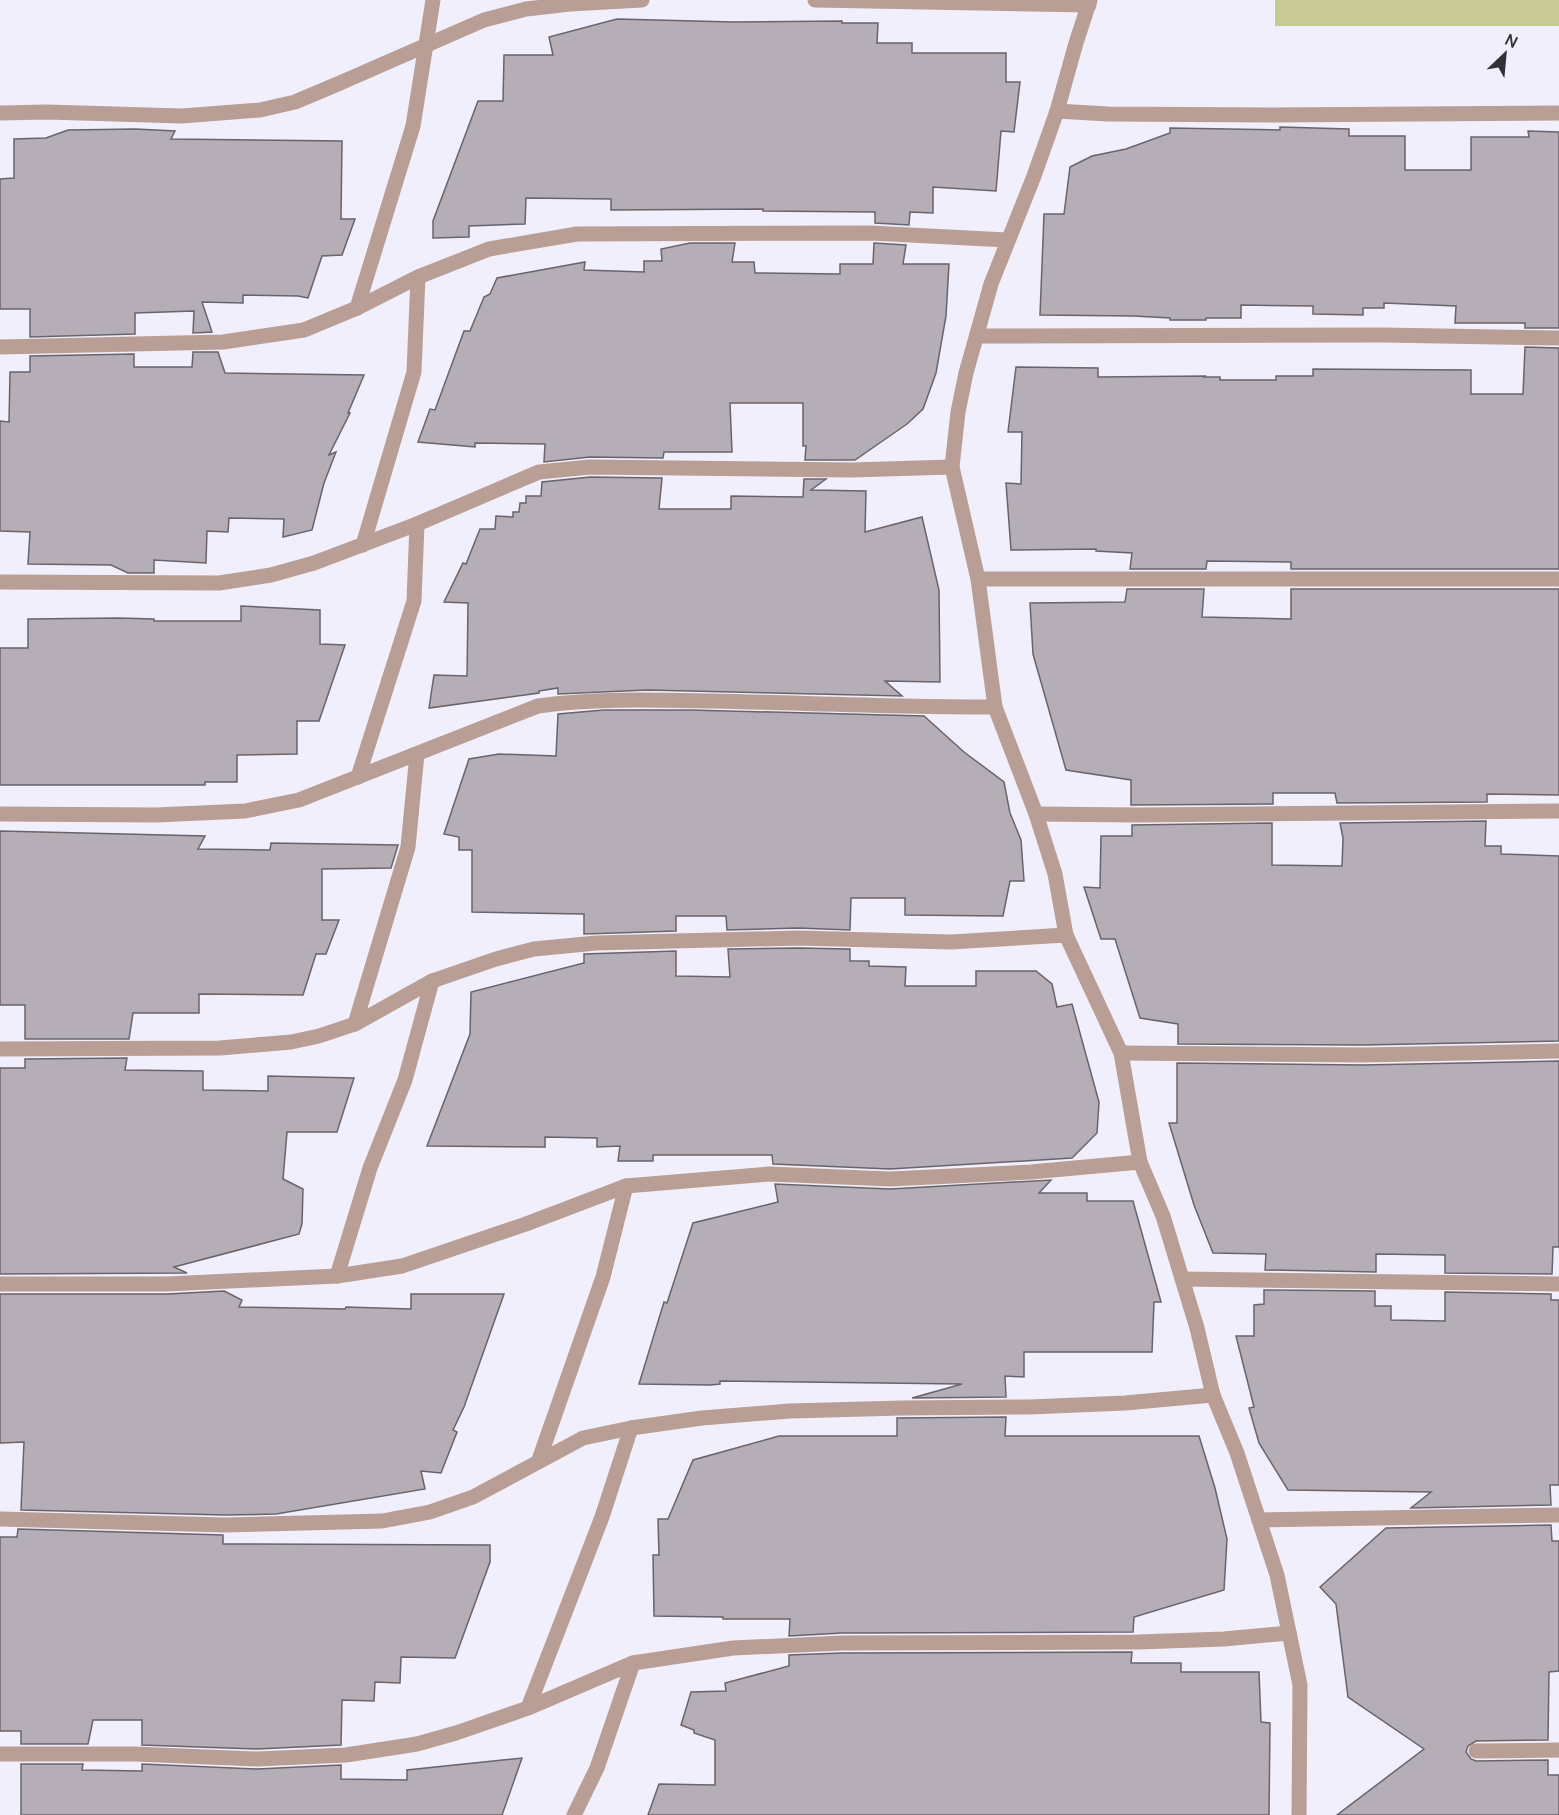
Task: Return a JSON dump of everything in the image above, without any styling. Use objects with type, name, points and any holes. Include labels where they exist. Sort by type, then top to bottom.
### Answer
[{"type":"street","points":[[357,308],[413,126],[433,0]]},
{"type":"street","points":[[0,113],[182,116],[261,110],[295,102],[484,20],[526,9],[642,0]]},
{"type":"street","points":[[816,0],[1090,3],[1034,177],[1007,240],[992,284],[957,412],[952,467],[978,579],[995,707],[1036,814],[1055,874],[1066,935],[1120,1053],[1140,1162],[1163,1216],[1197,1328],[1213,1395],[1237,1453],[1276,1575],[1300,1685],[1299,1815]]},
{"type":"street","points":[[1057,111],[1259,115],[1559,113]]},
{"type":"street","points":[[0,347],[224,342],[304,330],[357,308],[418,277],[489,249],[577,234],[871,233],[1007,240]]},
{"type":"street","points":[[363,545],[414,372],[418,277]]},
{"type":"street","points":[[978,336],[1383,335],[1559,338]]},
{"type":"street","points":[[0,582],[219,583],[271,575],[315,563],[363,545],[539,472],[590,467],[852,470],[952,467]]},
{"type":"street","points":[[358,777],[414,601],[417,524]]},
{"type":"street","points":[[978,579],[1559,579]]},
{"type":"street","points":[[0,814],[156,815],[245,811],[298,800],[538,706],[566,702],[640,700],[894,707],[995,707]]},
{"type":"street","points":[[355,1024],[408,847],[417,754]]},
{"type":"street","points":[[1036,814],[1559,811]]},
{"type":"street","points":[[0,1049],[220,1048],[291,1042],[319,1036],[355,1024],[432,981],[496,959],[534,949],[596,943],[798,938],[951,942],[1066,935]]},
{"type":"street","points":[[337,1276],[370,1168],[405,1080],[432,981]]},
{"type":"street","points":[[1120,1053],[1363,1055],[1559,1051]]},
{"type":"street","points":[[0,1284],[167,1284],[337,1276],[402,1266],[526,1224],[626,1186],[769,1174],[890,1179],[1031,1172],[1140,1162]]},
{"type":"street","points":[[539,1460],[603,1277],[626,1186]]},
{"type":"street","points":[[1182,1279],[1559,1284]]},
{"type":"street","points":[[0,1519],[225,1525],[382,1521],[430,1512],[473,1497],[583,1438],[632,1428],[702,1418],[790,1411],[1030,1407],[1125,1403],[1213,1395]]},
{"type":"street","points":[[528,1708],[602,1517],[632,1428]]},
{"type":"street","points":[[1258,1520],[1559,1515]]},
{"type":"street","points":[[0,1754],[134,1754],[257,1759],[346,1755],[417,1744],[528,1708],[633,1663],[733,1648],[842,1643],[1138,1642],[1224,1639],[1289,1633]]},
{"type":"street","points":[[574,1815],[597,1768],[633,1663]]},
{"type":"street","points":[[1476,1751],[1559,1750]]},
{"type":"green space","points":[[1275,0],[1559,0],[1559,26],[1275,26]]},
{"type":"building","points":[[617,19],[878,23],[877,43],[912,43],[912,53],[1006,53],[1006,82],[1020,82],[1014,132],[1001,131],[996,191],[933,187],[933,213],[910,212],[909,225],[875,223],[875,212],[763,211],[763,209],[611,210],[611,199],[526,198],[525,224],[469,226],[469,237],[433,238],[433,221],[478,101],[503,101],[504,55],[553,55],[549,37]]},
{"type":"building","points":[[1280,127],[1349,129],[1349,136],[1405,136],[1405,170],[1471,170],[1471,137],[1529,137],[1528,131],[1559,132],[1559,328],[1525,328],[1525,323],[1455,323],[1456,306],[1384,303],[1384,308],[1363,308],[1363,315],[1313,314],[1313,306],[1241,305],[1241,318],[1206,318],[1206,320],[1170,320],[1170,318],[1134,316],[1040,315],[1044,214],[1064,214],[1070,167],[1092,156],[1126,149],[1170,133],[1170,128],[1280,130]]},
{"type":"building","points":[[68,130],[175,131],[171,139],[342,141],[341,219],[355,219],[342,255],[322,256],[308,298],[243,295],[243,303],[202,302],[212,332],[193,333],[194,311],[135,313],[135,334],[30,337],[30,309],[0,309],[0,179],[14,178],[14,139],[46,138]]},
{"type":"building","points":[[690,243],[735,243],[732,262],[754,262],[755,273],[840,274],[840,264],[873,264],[874,243],[906,245],[903,264],[949,264],[946,316],[936,373],[923,409],[907,424],[855,460],[805,460],[803,403],[730,403],[732,452],[664,452],[663,458],[590,457],[544,462],[545,444],[475,443],[475,447],[418,442],[430,409],[435,410],[464,331],[470,331],[484,297],[490,294],[497,278],[585,262],[584,270],[644,272],[644,261],[662,261],[661,249]]},
{"type":"building","points":[[1525,347],[1559,348],[1559,569],[1291,569],[1291,562],[1207,561],[1206,569],[1130,569],[1132,553],[1096,551],[1096,549],[1011,550],[1006,483],[1021,484],[1022,432],[1008,432],[1016,367],[1098,368],[1098,377],[1205,376],[1220,377],[1220,380],[1276,380],[1276,376],[1313,376],[1313,369],[1471,370],[1471,394],[1523,394]]},
{"type":"building","points":[[193,352],[218,352],[225,373],[364,375],[348,413],[350,413],[329,455],[336,452],[324,483],[312,530],[283,537],[284,519],[229,518],[228,532],[207,531],[206,563],[154,560],[154,573],[128,573],[111,565],[28,564],[30,532],[0,531],[0,421],[9,422],[10,372],[30,372],[30,356],[134,354],[134,367],[192,367]]},
{"type":"building","points":[[590,477],[662,478],[659,509],[731,509],[731,496],[803,497],[804,479],[826,479],[811,490],[866,491],[865,532],[922,517],[939,590],[940,682],[885,681],[902,696],[647,690],[558,694],[558,688],[539,691],[539,693],[429,708],[434,675],[467,676],[468,603],[444,602],[463,563],[466,564],[480,529],[495,529],[496,516],[513,517],[513,512],[519,512],[520,503],[526,503],[526,496],[541,496],[542,482]]},
{"type":"building","points":[[1127,589],[1204,589],[1202,617],[1291,619],[1291,589],[1559,589],[1559,795],[1487,794],[1487,802],[1337,803],[1335,793],[1273,793],[1273,804],[1131,805],[1131,780],[1066,770],[1033,654],[1030,603],[1125,602]]},
{"type":"building","points":[[241,606],[320,610],[320,644],[345,645],[319,721],[297,721],[297,754],[237,755],[237,782],[205,782],[205,785],[0,785],[0,648],[28,648],[28,619],[118,618],[154,619],[154,621],[241,621]]},
{"type":"building","points":[[604,710],[924,716],[964,752],[1004,782],[1010,813],[1021,840],[1024,881],[1010,881],[1003,916],[905,915],[905,898],[851,898],[850,930],[798,928],[727,930],[726,916],[676,916],[676,931],[584,934],[584,914],[472,912],[472,850],[459,850],[459,837],[444,834],[469,759],[499,754],[556,756],[558,714]]},
{"type":"building","points":[[1486,821],[1485,846],[1501,846],[1501,854],[1559,856],[1559,1041],[1363,1045],[1178,1044],[1178,1024],[1140,1018],[1115,939],[1101,939],[1084,887],[1100,888],[1101,836],[1132,836],[1132,825],[1272,823],[1272,865],[1342,866],[1343,838],[1340,823]]},
{"type":"building","points":[[0,831],[205,836],[198,849],[270,850],[271,843],[398,845],[391,868],[322,869],[322,920],[339,920],[326,954],[316,954],[303,995],[199,994],[199,1013],[133,1013],[129,1039],[25,1039],[25,1005],[0,1005]]},
{"type":"building","points":[[728,949],[850,949],[850,961],[869,961],[869,966],[906,967],[905,986],[976,986],[976,971],[1036,971],[1052,984],[1057,1007],[1072,1004],[1099,1102],[1097,1133],[1072,1158],[890,1169],[773,1164],[772,1155],[653,1155],[653,1161],[618,1161],[620,1146],[597,1147],[597,1138],[545,1137],[545,1147],[427,1146],[470,1034],[471,992],[584,963],[584,954],[676,951],[676,976],[730,977]]},
{"type":"building","points":[[127,1058],[125,1070],[203,1071],[203,1090],[268,1091],[268,1076],[354,1078],[337,1132],[287,1132],[283,1179],[303,1189],[302,1224],[299,1234],[174,1267],[187,1273],[0,1274],[0,1068],[25,1068],[25,1059]]},
{"type":"building","points":[[1559,1061],[1559,1247],[1553,1247],[1552,1274],[1445,1273],[1445,1255],[1376,1254],[1376,1272],[1265,1270],[1266,1254],[1213,1253],[1194,1205],[1169,1123],[1177,1123],[1177,1063],[1363,1065]]},
{"type":"building","points":[[1051,1180],[1039,1193],[1087,1193],[1087,1201],[1133,1201],[1161,1302],[1154,1302],[1152,1352],[1024,1352],[1024,1377],[1005,1376],[1006,1397],[912,1398],[962,1384],[720,1381],[720,1384],[710,1385],[639,1384],[664,1302],[667,1303],[693,1223],[778,1202],[775,1184],[890,1189]]},
{"type":"building","points":[[1264,1290],[1375,1291],[1375,1306],[1391,1306],[1391,1320],[1445,1321],[1445,1292],[1551,1294],[1551,1300],[1559,1300],[1559,1485],[1550,1485],[1551,1505],[1411,1508],[1431,1492],[1288,1490],[1259,1443],[1249,1408],[1254,1407],[1236,1336],[1254,1336],[1254,1305],[1264,1304]]},
{"type":"building","points":[[224,1291],[242,1300],[239,1307],[345,1309],[346,1307],[411,1309],[411,1294],[504,1294],[464,1407],[453,1430],[457,1432],[441,1473],[421,1471],[425,1489],[276,1514],[21,1510],[24,1442],[0,1443],[0,1294],[167,1294]]},
{"type":"building","points":[[1006,1417],[1005,1436],[1199,1436],[1227,1539],[1224,1590],[1134,1617],[1133,1632],[842,1633],[789,1636],[790,1619],[654,1616],[653,1555],[659,1555],[658,1519],[668,1519],[693,1460],[779,1436],[897,1436],[897,1418]]},
{"type":"building","points":[[1551,1525],[1552,1541],[1559,1541],[1559,1671],[1549,1672],[1548,1740],[1476,1741],[1468,1746],[1466,1752],[1471,1759],[1476,1761],[1548,1760],[1548,1775],[1559,1775],[1559,1815],[1337,1815],[1424,1749],[1348,1697],[1336,1604],[1320,1587],[1386,1528]]},
{"type":"building","points":[[18,1529],[223,1535],[223,1544],[490,1545],[490,1562],[455,1658],[401,1657],[400,1683],[375,1682],[374,1701],[342,1700],[341,1745],[257,1749],[142,1745],[142,1720],[93,1720],[88,1744],[21,1744],[21,1731],[0,1731],[0,1537],[17,1537]]},
{"type":"building","points":[[1132,1652],[1131,1663],[1181,1663],[1181,1672],[1259,1672],[1261,1722],[1270,1723],[1269,1815],[648,1815],[659,1784],[715,1785],[715,1740],[694,1733],[694,1730],[681,1725],[691,1692],[726,1691],[725,1683],[789,1666],[789,1655]]},
{"type":"building","points":[[522,1758],[502,1815],[21,1815],[21,1764],[83,1764],[82,1770],[142,1771],[142,1764],[257,1769],[341,1765],[341,1779],[407,1780],[407,1770]]}]
